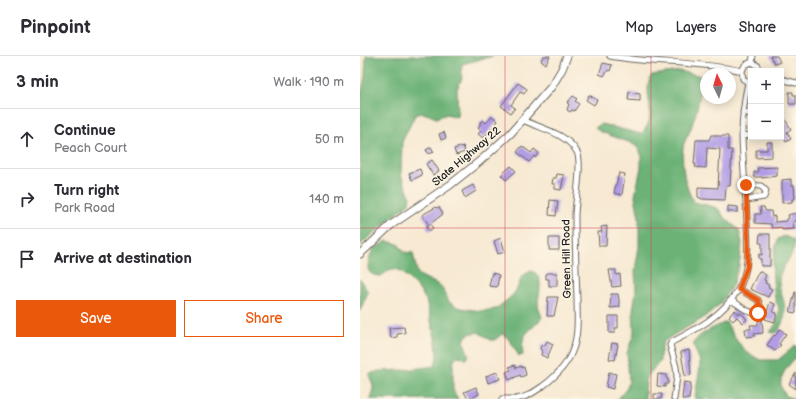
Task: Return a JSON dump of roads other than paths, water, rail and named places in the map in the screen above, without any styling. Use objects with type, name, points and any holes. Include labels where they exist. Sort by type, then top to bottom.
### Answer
[{"type":"main road","name":"State Highway 22","points":[[360,254],[391,225],[450,185],[480,161],[523,120],[552,86],[562,69],[566,56]]},
{"type":"street","points":[[610,56],[660,63],[716,66],[742,71]]},
{"type":"street","points":[[752,62],[753,56]]},
{"type":"street","points":[[748,82],[743,79],[742,71],[745,65],[752,62]]},
{"type":"street","points":[[752,62],[759,68]]},
{"type":"street","points":[[784,80],[796,83]]},
{"type":"street","points":[[674,399],[677,376],[670,345],[672,342],[704,325],[731,300],[739,289],[747,267],[748,245],[746,185],[742,136],[743,112],[748,88]]},
{"type":"street","points":[[743,112],[748,113]]},
{"type":"street","name":"Green Hill Road","points":[[502,399],[521,398],[531,394],[548,382],[563,367],[573,351],[577,330],[575,210],[579,167],[578,154],[572,144],[564,139],[552,132],[523,120]]},
{"type":"street","points":[[742,136],[748,135]]},
{"type":"street","points":[[746,185],[761,186],[766,191],[764,197],[746,200]]},
{"type":"street","points":[[731,300],[747,311],[758,313],[760,311],[761,308],[758,300],[739,289]]}]
